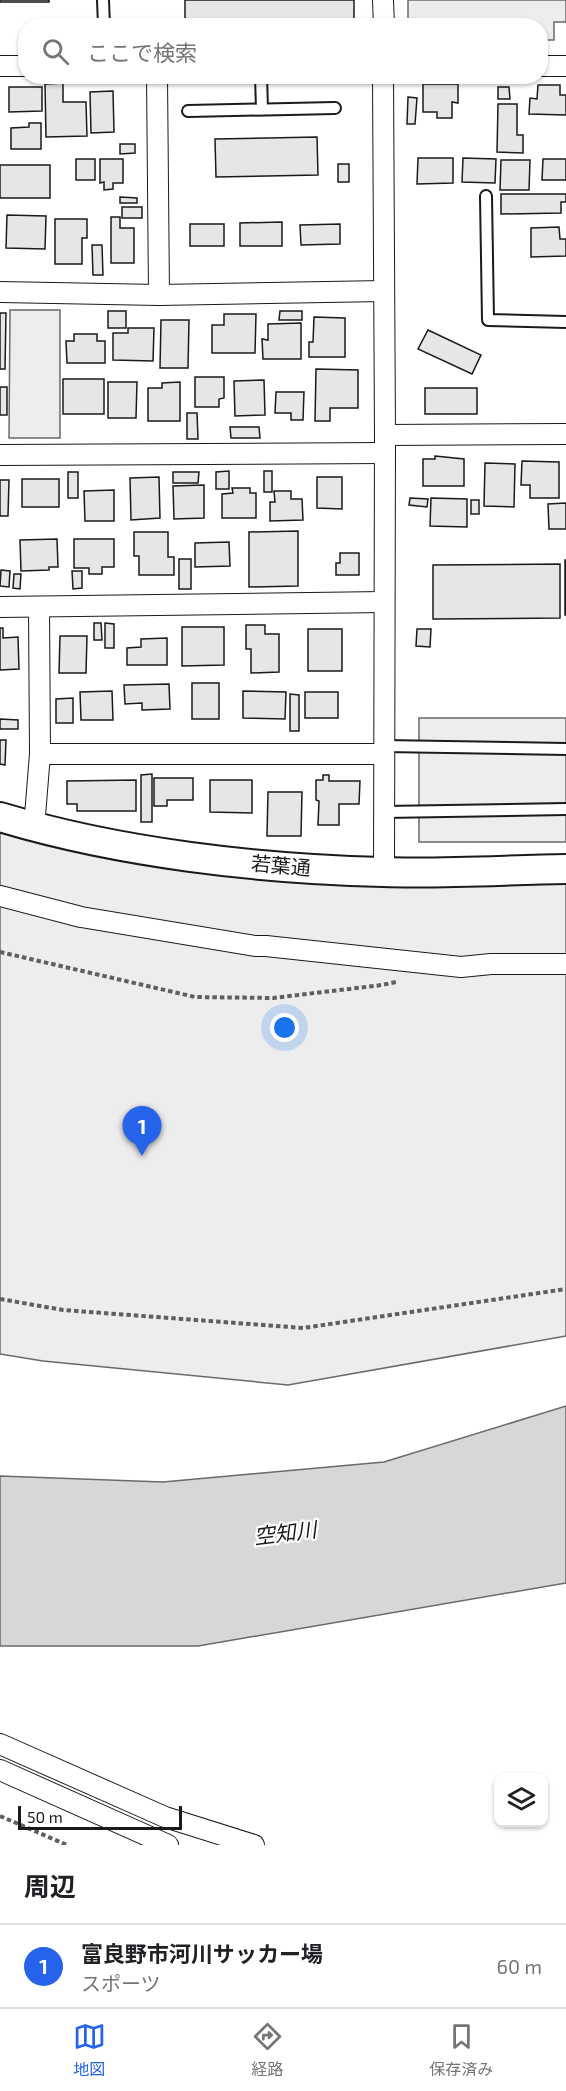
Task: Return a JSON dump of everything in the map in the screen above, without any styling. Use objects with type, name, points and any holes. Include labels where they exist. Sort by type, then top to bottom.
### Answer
[{"type":"street","points":[[383,0],[384,18]]},
{"type":"street","points":[[0,66],[18,66]]},
{"type":"street","points":[[548,66],[566,66]]},
{"type":"street","points":[[157,84],[159,295]]},
{"type":"street","points":[[383,84],[384,872]]},
{"type":"street","points":[[0,292],[159,295],[384,291]]},
{"type":"street","points":[[0,455],[385,444],[566,434]]},
{"type":"street","points":[[0,607],[384,602]]},
{"type":"street","points":[[34,828],[40,754],[39,607]]},
{"type":"street","points":[[40,754],[384,750]]},
{"type":"street","name":"若葉通","points":[[0,817],[34,828],[148,851],[273,866],[384,872],[566,869]]},
{"type":"street","points":[[0,896],[81,917],[255,946],[461,967],[491,964],[566,964]]},
{"type":"street","points":[[0,1744],[165,1817],[254,1845]]},
{"type":"street","points":[[0,1770],[168,1845]]},
{"type":"lane","points":[[103,0],[104,18]]},
{"type":"lane","points":[[261,84],[262,109]]},
{"type":"lane","points":[[188,111],[335,108]]},
{"type":"lane","points":[[486,196],[488,320],[566,322]]},
{"type":"lane","points":[[384,750],[566,749]]},
{"type":"lane","points":[[384,812],[566,809]]},
{"type":"path","points":[[0,952],[195,997],[273,998],[382,985],[405,980]]},
{"type":"path","points":[[0,1299],[63,1310],[303,1328],[566,1288]]},
{"type":"path","points":[[0,1816],[67,1845]]},
{"type":"shaded area","points":[[408,0],[566,0],[566,22],[554,22],[554,40],[548,40],[548,18],[408,18]]},
{"type":"shaded area","points":[[10,310],[60,310],[60,438],[9,438]]},
{"type":"shaded area","points":[[419,718],[566,718],[566,842],[419,842]]},
{"type":"shaded area","points":[[0,817],[148,851],[566,869],[566,1336],[288,1385],[43,1361],[0,1354]]},
{"type":"water","name":"空知川","points":[[566,1406],[566,1583],[198,1646],[0,1646],[0,1476],[163,1482],[384,1462]]},
{"type":"building","points":[[0,0],[49,0],[49,2],[0,2]]},
{"type":"building","points":[[185,0],[354,0],[354,18],[185,18]]},
{"type":"building","points":[[45,84],[63,84],[63,102],[86,102],[87,136],[46,137]]},
{"type":"building","points":[[423,84],[458,84],[458,103],[452,102],[452,118],[437,118],[437,112],[423,112]]},
{"type":"building","points":[[538,85],[560,85],[560,95],[566,95],[566,115],[529,114],[530,98],[537,99]]},
{"type":"building","points":[[9,87],[42,87],[42,111],[9,112]]},
{"type":"building","points":[[498,87],[509,87],[510,99],[498,99]]},
{"type":"building","points":[[113,91],[114,132],[91,133],[90,92]]},
{"type":"building","points":[[408,97],[417,98],[415,124],[407,124]]},
{"type":"building","points":[[498,104],[517,104],[517,135],[523,135],[523,153],[497,152]]},
{"type":"building","points":[[29,123],[41,123],[41,149],[11,149],[11,128],[29,127]]},
{"type":"building","points":[[317,137],[318,175],[216,177],[215,139]]},
{"type":"building","points":[[120,144],[135,144],[135,153],[120,154]]},
{"type":"building","points":[[418,158],[453,158],[453,183],[417,184]]},
{"type":"building","points":[[463,158],[496,159],[495,183],[462,182]]},
{"type":"building","points":[[76,159],[95,159],[95,180],[76,180]]},
{"type":"building","points":[[100,159],[123,159],[123,183],[113,183],[113,189],[104,190],[104,182],[100,183]]},
{"type":"building","points":[[543,159],[566,159],[566,180],[542,180]]},
{"type":"building","points":[[501,160],[530,160],[529,190],[500,190]]},
{"type":"building","points":[[338,164],[349,164],[349,182],[338,182]]},
{"type":"building","points":[[0,165],[50,165],[50,198],[0,198]]},
{"type":"building","points":[[501,194],[566,194],[566,202],[561,202],[561,213],[501,214]]},
{"type":"building","points":[[120,197],[137,198],[137,203],[120,203]]},
{"type":"building","points":[[122,207],[142,207],[142,218],[122,218]]},
{"type":"building","points":[[7,215],[46,216],[45,249],[6,248]]},
{"type":"building","points":[[111,217],[120,217],[120,228],[134,228],[134,263],[111,263]]},
{"type":"building","points":[[55,219],[87,219],[87,238],[82,238],[82,264],[55,264]]},
{"type":"building","points":[[282,222],[282,246],[240,246],[240,223]]},
{"type":"building","points":[[190,224],[224,224],[224,246],[190,246]]},
{"type":"building","points":[[340,224],[340,244],[301,245],[300,225]]},
{"type":"building","points":[[559,227],[560,239],[566,239],[566,256],[531,257],[531,228]]},
{"type":"building","points":[[92,245],[102,245],[103,275],[93,275]]},
{"type":"building","points":[[108,311],[126,311],[126,328],[108,328]]},
{"type":"building","points":[[280,311],[302,311],[302,320],[279,320]]},
{"type":"building","points":[[0,313],[6,313],[5,369],[0,369]]},
{"type":"building","points":[[224,314],[256,314],[255,353],[212,353],[212,325],[224,325]]},
{"type":"building","points":[[314,317],[345,318],[345,357],[309,357],[309,342],[313,342]]},
{"type":"building","points":[[161,320],[189,320],[188,368],[160,368]]},
{"type":"building","points":[[301,323],[301,359],[263,359],[262,339],[268,340],[268,324]]},
{"type":"building","points":[[128,328],[154,328],[153,361],[113,360],[113,333],[128,333]]},
{"type":"building","points":[[428,330],[481,355],[472,374],[418,349]]},
{"type":"building","points":[[74,334],[97,334],[97,341],[105,341],[105,363],[67,363],[66,341],[74,341]]},
{"type":"building","points":[[316,369],[358,370],[358,408],[330,408],[330,421],[315,421]]},
{"type":"building","points":[[195,377],[224,377],[224,398],[219,399],[219,407],[195,407]]},
{"type":"building","points":[[63,379],[104,379],[104,414],[63,414]]},
{"type":"building","points":[[264,380],[265,415],[235,416],[234,381]]},
{"type":"building","points":[[108,382],[137,382],[136,418],[108,418]]},
{"type":"building","points":[[180,382],[180,421],[148,421],[148,388],[162,388],[162,383]]},
{"type":"building","points":[[0,387],[7,387],[7,415],[0,415]]},
{"type":"building","points":[[425,388],[477,388],[477,414],[425,414]]},
{"type":"building","points":[[276,392],[304,392],[303,420],[291,420],[291,413],[275,413]]},
{"type":"building","points":[[187,413],[197,413],[198,439],[187,439]]},
{"type":"building","points":[[230,427],[259,427],[260,438],[231,438]]},
{"type":"building","points":[[435,456],[464,459],[464,486],[423,486],[423,459],[435,459]]},
{"type":"building","points":[[522,461],[559,462],[559,498],[530,498],[530,485],[521,485]]},
{"type":"building","points":[[485,463],[515,464],[514,507],[484,506]]},
{"type":"building","points":[[229,471],[229,489],[216,489],[216,472]]},
{"type":"building","points":[[264,471],[272,471],[272,492],[264,492]]},
{"type":"building","points":[[68,472],[78,472],[78,498],[68,498]]},
{"type":"building","points":[[173,472],[199,472],[198,483],[173,483]]},
{"type":"building","points":[[159,477],[160,518],[131,520],[130,478]]},
{"type":"building","points":[[317,477],[342,477],[342,509],[317,508]]},
{"type":"building","points":[[22,479],[59,479],[59,507],[22,507]]},
{"type":"building","points":[[0,480],[9,480],[8,516],[0,516]]},
{"type":"building","points":[[204,485],[204,518],[174,519],[173,486]]},
{"type":"building","points":[[232,488],[250,488],[250,493],[256,493],[256,518],[222,518],[222,494],[233,493]]},
{"type":"building","points":[[114,490],[114,521],[85,521],[84,491]]},
{"type":"building","points":[[274,491],[291,491],[291,499],[302,499],[303,520],[270,521],[270,502],[275,502]]},
{"type":"building","points":[[410,498],[428,499],[427,507],[409,505]]},
{"type":"building","points":[[431,498],[467,499],[467,527],[430,526]]},
{"type":"building","points":[[471,500],[479,500],[479,514],[471,514]]},
{"type":"building","points":[[566,503],[566,529],[549,529],[548,504]]},
{"type":"building","points":[[298,531],[298,586],[249,587],[249,532]]},
{"type":"building","points":[[134,532],[168,532],[168,557],[174,557],[174,575],[139,575],[139,556],[134,556]]},
{"type":"building","points":[[57,539],[58,567],[49,567],[49,570],[21,571],[20,540]]},
{"type":"building","points":[[74,539],[114,539],[114,567],[102,567],[102,574],[89,574],[89,568],[74,568]]},
{"type":"building","points":[[229,542],[230,566],[195,567],[195,543]]},
{"type":"building","points":[[340,553],[359,553],[359,575],[336,575],[336,563],[340,563]]},
{"type":"building","points":[[179,559],[191,559],[191,589],[179,589]]},
{"type":"building","points":[[566,560],[566,615],[565,615]]},
{"type":"building","points":[[560,564],[560,618],[433,619],[433,565]]},
{"type":"building","points":[[1,570],[10,571],[9,587],[0,586]]},
{"type":"building","points":[[72,571],[82,571],[82,588],[73,589]]},
{"type":"building","points":[[14,574],[21,574],[20,589],[13,588]]},
{"type":"building","points":[[94,623],[101,623],[102,640],[94,640]]},
{"type":"building","points":[[105,623],[114,624],[114,648],[105,648]]},
{"type":"building","points":[[246,625],[265,625],[265,634],[279,634],[279,672],[251,673],[251,649],[246,649]]},
{"type":"building","points":[[182,627],[224,627],[224,665],[182,666]]},
{"type":"building","points":[[0,628],[3,628],[3,638],[18,637],[19,669],[0,670]]},
{"type":"building","points":[[308,629],[342,629],[342,671],[308,671]]},
{"type":"building","points":[[417,629],[431,629],[430,647],[416,646]]},
{"type":"building","points":[[60,636],[87,636],[86,673],[59,673]]},
{"type":"building","points":[[167,638],[167,665],[127,665],[127,648],[141,647],[141,639]]},
{"type":"building","points":[[192,683],[219,683],[219,719],[192,719]]},
{"type":"building","points":[[169,684],[170,709],[142,710],[142,703],[125,704],[124,685]]},
{"type":"building","points":[[112,691],[113,720],[81,720],[80,692]]},
{"type":"building","points":[[243,691],[286,692],[285,719],[243,718]]},
{"type":"building","points":[[305,692],[338,692],[338,718],[305,718]]},
{"type":"building","points":[[290,694],[299,695],[299,731],[290,731]]},
{"type":"building","points":[[73,698],[73,723],[56,723],[56,699]]},
{"type":"building","points":[[0,719],[18,720],[18,729],[0,729]]},
{"type":"building","points":[[0,740],[6,740],[5,765],[0,764]]},
{"type":"building","points":[[152,774],[152,822],[141,822],[141,775]]},
{"type":"building","points":[[323,775],[329,775],[329,781],[360,781],[359,804],[339,804],[339,825],[318,825],[319,801],[316,800],[316,780],[323,780]]},
{"type":"building","points":[[154,778],[193,778],[193,800],[167,800],[167,806],[154,806]]},
{"type":"building","points":[[136,780],[136,811],[77,811],[77,804],[67,804],[67,781]]},
{"type":"building","points":[[210,780],[252,780],[252,813],[210,812]]},
{"type":"building","points":[[268,792],[302,792],[301,836],[267,836]]},
{"type":"place","name":"富良野市河川サッカー場","points":[[142,1156]]}]
